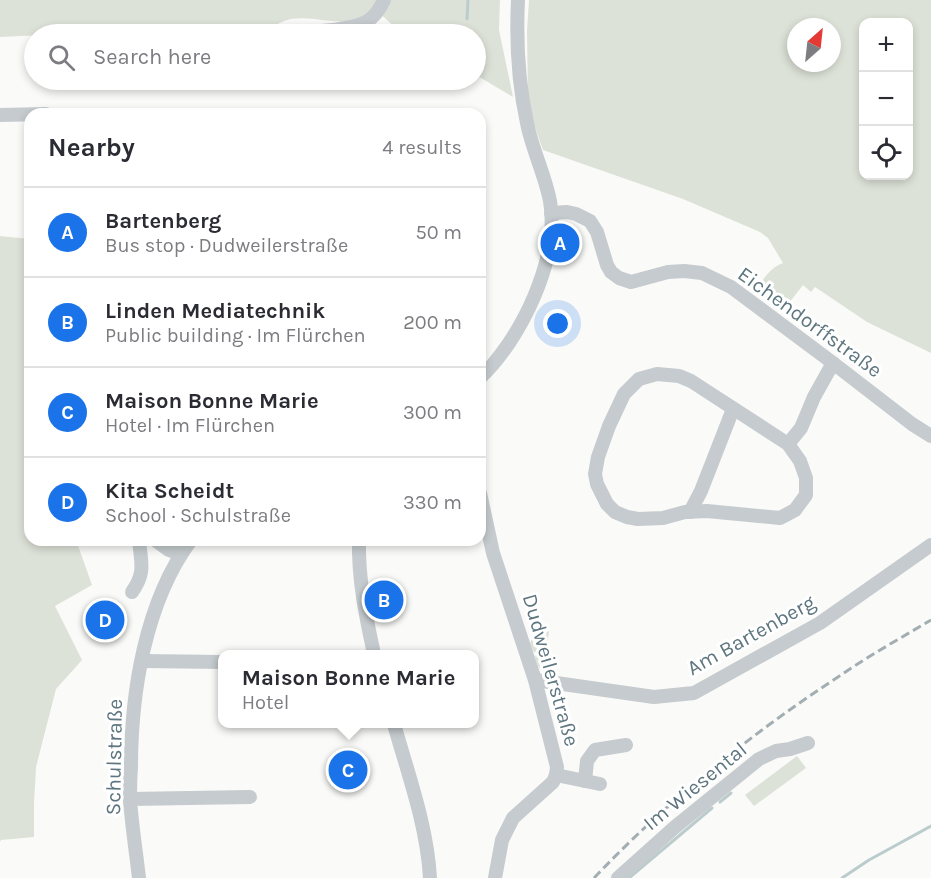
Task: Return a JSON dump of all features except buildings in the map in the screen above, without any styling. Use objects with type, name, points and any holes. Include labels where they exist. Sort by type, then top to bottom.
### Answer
[{"type":"street","points":[[360,24],[374,16],[384,0]]},
{"type":"street","points":[[486,373],[512,339],[538,288],[551,241],[551,213],[547,192],[527,124],[521,90],[518,63],[518,0]]},
{"type":"street","points":[[0,115],[24,114]]},
{"type":"street","name":"Eichendorffstraße","points":[[551,213],[567,212],[590,221],[597,232],[607,265],[618,278],[631,282],[668,272],[702,273],[738,292],[912,424],[931,435]]},
{"type":"street","points":[[788,444],[801,428],[814,397],[833,363]]},
{"type":"street","points":[[657,374],[679,376],[691,381],[788,444],[800,461],[806,478],[806,495],[795,510],[780,518],[707,511],[663,518],[627,517],[615,512],[607,504],[597,484],[595,474],[609,426],[624,394],[639,379],[657,374]]},
{"type":"street","points":[[690,512],[733,409]]},
{"type":"street","name":"Dudweilerstraße","points":[[486,520],[493,552],[536,680],[557,767],[553,782],[513,818],[502,840],[495,878]]},
{"type":"street","name":"Am Bartenberg","points":[[536,680],[654,697],[694,693],[820,623],[931,545]]},
{"type":"street","points":[[132,592],[140,581],[142,573],[140,546]]},
{"type":"street","points":[[163,546],[180,554]]},
{"type":"street","name":"Schulstraße","points":[[139,878],[144,856],[130,799],[131,737],[136,690],[150,627],[164,588],[180,554],[186,546]]},
{"type":"street","points":[[359,546],[365,615],[373,650]]},
{"type":"street","points":[[142,661],[218,662]]},
{"type":"street","points":[[395,728],[421,817],[430,878]]},
{"type":"street","name":"Im Wiesental","points":[[618,878],[675,827],[759,759],[776,751],[808,743]]},
{"type":"street","points":[[585,781],[587,761],[595,750],[626,746]]},
{"type":"street","points":[[556,775],[600,784]]},
{"type":"street","points":[[130,799],[250,797]]},
{"type":"shaded area","points":[[0,0],[500,0],[499,30],[513,97],[486,81],[486,24],[391,24],[376,10],[363,18],[349,21],[307,18],[278,24],[24,24],[24,36],[0,37]]},
{"type":"shaded area","points":[[529,0],[931,0],[931,353],[867,322],[815,287],[811,292],[803,285],[782,312],[755,292],[770,271],[783,263],[768,238],[760,232],[683,199],[543,150],[528,99]]},
{"type":"shaded area","points":[[0,236],[24,238],[24,546],[78,546],[92,585],[55,606],[82,660],[56,689],[36,767],[34,837],[1,840],[0,842]]},
{"type":"shaded area","points":[[549,631],[544,672],[538,666],[535,657],[537,653],[533,651],[530,643],[531,640]]},
{"type":"shaded area","points":[[797,756],[806,768],[754,806],[745,795]]},
{"type":"waterway","points":[[467,19],[468,0]]},
{"type":"waterway","points":[[720,802],[731,793]]},
{"type":"waterway","points":[[629,878],[712,808]]},
{"type":"waterway","points":[[842,878],[869,860],[931,826]]},
{"type":"railway","points":[[594,878],[681,795],[743,744],[808,697],[931,620]]},
{"type":"place","name":"Bartenberg","points":[[560,243]]},
{"type":"place","name":"Linden Mediatechnik","points":[[384,600]]},
{"type":"place","name":"Kita Scheidt","points":[[105,620]]},
{"type":"place","name":"Maison Bonne Marie","points":[[348,770]]}]
